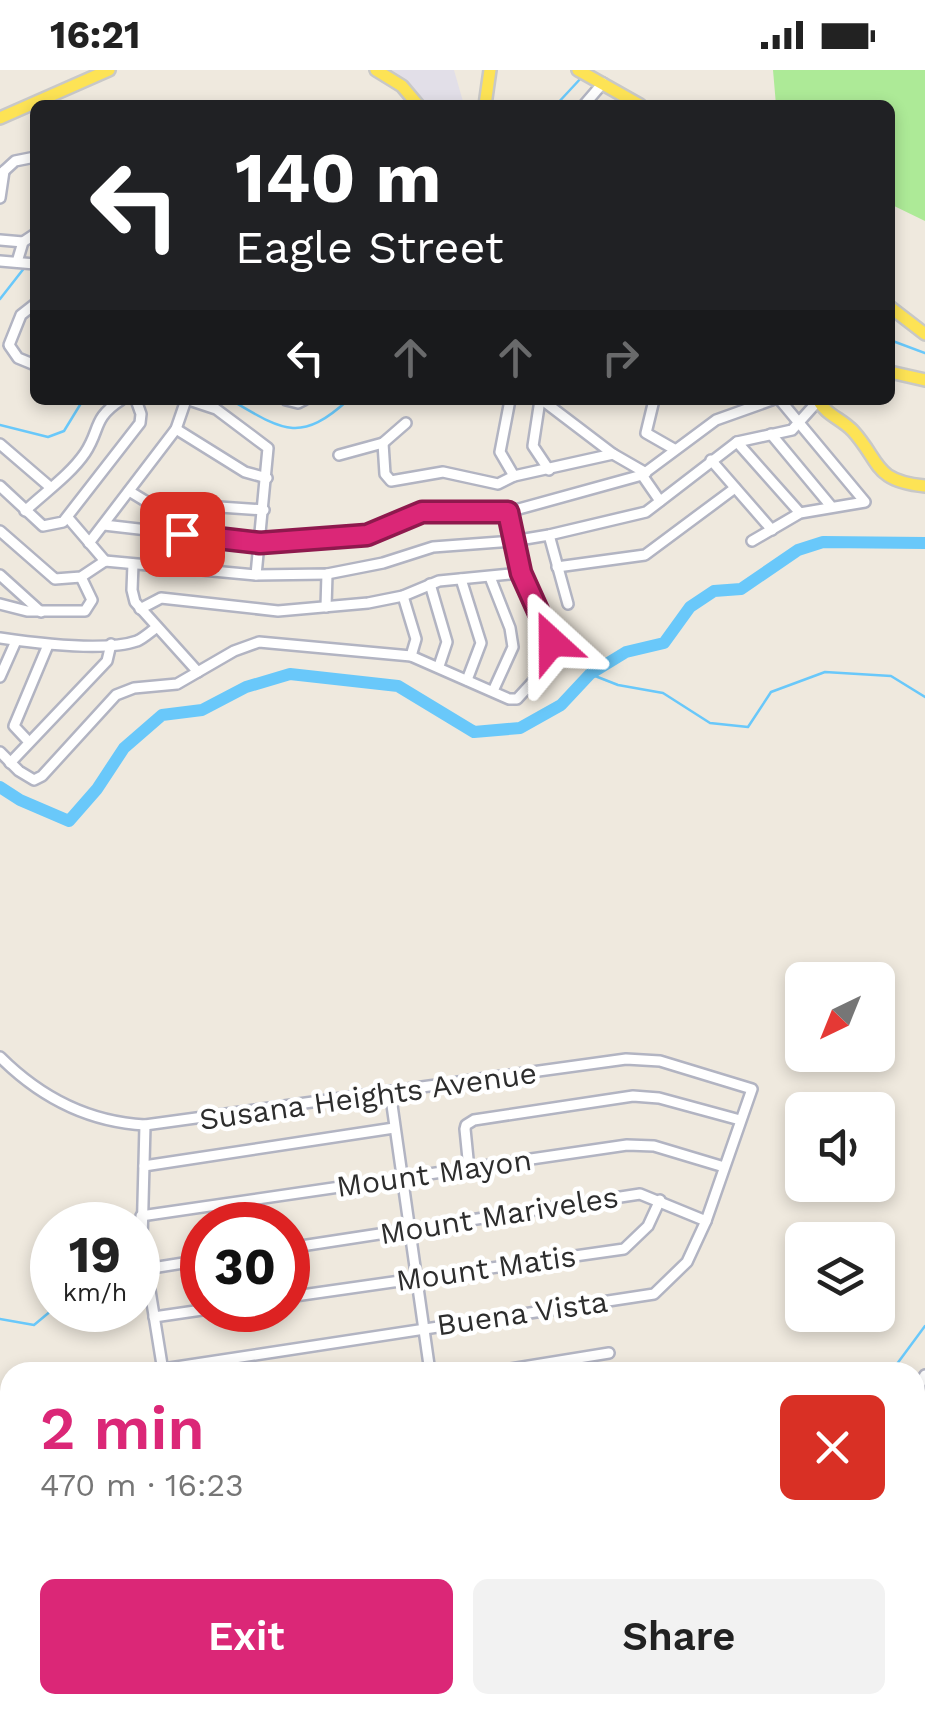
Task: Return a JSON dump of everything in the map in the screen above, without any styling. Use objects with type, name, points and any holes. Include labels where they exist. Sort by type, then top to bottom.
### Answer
[{"type":"main road","points":[[41,100],[109,70]]},
{"type":"main road","points":[[376,70],[402,86],[414,100]]},
{"type":"main road","points":[[486,100],[490,70]]},
{"type":"main road","points":[[583,72],[632,100]]},
{"type":"main road","points":[[0,118],[30,105]]},
{"type":"main road","points":[[895,311],[925,334]]},
{"type":"main road","points":[[895,373],[925,380]]},
{"type":"main road","points":[[823,405],[854,432],[880,470],[896,480],[925,486]]},
{"type":"street","points":[[588,100],[603,83]]},
{"type":"street","points":[[0,198],[2,170],[30,158]]},
{"type":"street","points":[[0,240],[23,242],[30,237]]},
{"type":"street","points":[[0,261],[27,263],[23,242]]},
{"type":"street","points":[[30,308],[21,315],[10,345],[18,358],[30,363]]},
{"type":"street","points":[[26,511],[84,454],[101,416],[115,405]]},
{"type":"street","points":[[0,486],[43,526],[69,519],[140,423],[138,405]]},
{"type":"street","points":[[89,543],[176,429],[185,405]]},
{"type":"street","points":[[201,405],[221,412],[268,448],[256,575]]},
{"type":"street","points":[[509,405],[500,452],[514,476]]},
{"type":"street","points":[[540,405],[534,446],[548,470]]},
{"type":"street","points":[[548,405],[644,474],[660,501]]},
{"type":"street","points":[[653,405],[646,433],[674,449]]},
{"type":"street","points":[[104,525],[260,543],[367,535],[422,512],[508,512],[644,474],[740,405]]},
{"type":"street","points":[[752,542],[800,513],[860,504],[864,499],[785,405]]},
{"type":"street","points":[[69,519],[105,561],[256,575],[327,574],[383,563],[433,546],[514,542],[638,515],[737,442],[792,430],[815,405]]},
{"type":"street","points":[[339,454],[383,442],[406,423]]},
{"type":"street","points":[[176,429],[246,472],[267,478]]},
{"type":"street","points":[[770,434],[830,506]]},
{"type":"street","points":[[383,442],[385,474],[391,482],[443,472],[498,484],[514,476],[613,454]]},
{"type":"street","points":[[737,442],[800,513]]},
{"type":"street","points":[[0,444],[50,488]]},
{"type":"street","points":[[712,460],[772,530]]},
{"type":"street","points":[[557,567],[645,555],[735,488]]},
{"type":"street","points":[[129,491],[147,502],[264,510]]},
{"type":"street","points":[[0,752],[34,780],[116,695],[134,688],[176,684],[234,650],[259,642],[411,656],[513,700],[521,697],[554,653],[521,573],[508,512]]},
{"type":"street","points":[[0,531],[50,577],[82,578],[105,561]]},
{"type":"street","points":[[550,535],[568,604]]},
{"type":"street","points":[[132,564],[133,596],[140,608],[198,672]]},
{"type":"street","points":[[140,608],[163,598],[278,611],[403,596],[430,584],[521,573]]},
{"type":"street","points":[[326,606],[327,574]]},
{"type":"street","points":[[0,575],[41,612]]},
{"type":"street","points":[[490,577],[513,647],[493,692]]},
{"type":"street","points":[[0,604],[41,612],[85,611],[92,600],[82,578]]},
{"type":"street","points":[[461,579],[480,643],[467,680]]},
{"type":"street","points":[[430,584],[447,642],[439,666]]},
{"type":"street","points":[[403,596],[416,639],[411,656]]},
{"type":"street","points":[[0,638],[48,645],[112,644],[138,640],[157,627]]},
{"type":"street","points":[[0,676],[16,640]]},
{"type":"street","points":[[10,763],[106,662],[112,644]]},
{"type":"street","points":[[30,742],[14,726],[48,645]]},
{"type":"street","name":"Susana Heights Avenue","points":[[0,1057],[20,1077],[84,1115],[145,1126],[642,1059],[752,1089]]},
{"type":"street","name":"Buena Vista","points":[[217,1362],[654,1294],[687,1262],[706,1221],[752,1089]]},
{"type":"street","points":[[390,1092],[429,1362]]},
{"type":"street","points":[[469,1169],[465,1129],[474,1120],[633,1096],[658,1098],[740,1120]]},
{"type":"street","points":[[143,1202],[145,1126]]},
{"type":"street","points":[[144,1166],[394,1128]]},
{"type":"street","name":"Mount Mayon","points":[[160,1213],[634,1144],[654,1146],[724,1167]]},
{"type":"street","name":"Mount Mariveles","points":[[310,1245],[634,1195],[660,1200],[706,1221]]},
{"type":"street","name":"Mount Matis","points":[[310,1294],[624,1249],[648,1226],[660,1200]]},
{"type":"street","points":[[157,1332],[162,1362]]},
{"type":"street","points":[[553,1362],[608,1353]]},
{"type":"shaded area","points":[[385,70],[454,70],[463,100],[420,100],[412,91],[413,86]]},
{"type":"green space","points":[[773,70],[925,70],[925,221],[895,206],[895,100],[776,100]]},
{"type":"waterway","points":[[561,100],[582,77]]},
{"type":"waterway","points":[[0,299],[25,267]]},
{"type":"waterway","points":[[895,342],[925,353]]},
{"type":"waterway","points":[[0,425],[48,437],[64,431],[80,405]]},
{"type":"waterway","points":[[240,405],[291,428],[317,423],[342,405]]},
{"type":"waterway","points":[[0,787],[69,821],[97,789],[124,748],[162,715],[202,710],[246,687],[290,674],[398,686],[474,732],[520,728],[561,705],[590,674],[626,652],[664,643],[690,607],[714,591],[741,589],[798,550],[823,542],[925,543]]},
{"type":"waterway","points":[[590,674],[618,685],[663,693],[710,723],[748,727],[771,692],[825,672],[891,676],[925,697]]},
{"type":"waterway","points":[[0,1319],[30,1324]]},
{"type":"waterway","points":[[898,1362],[925,1326]]},
{"type":"route","points":[[182,534],[260,543],[367,535],[422,512],[508,512],[521,573],[552,642]]}]
